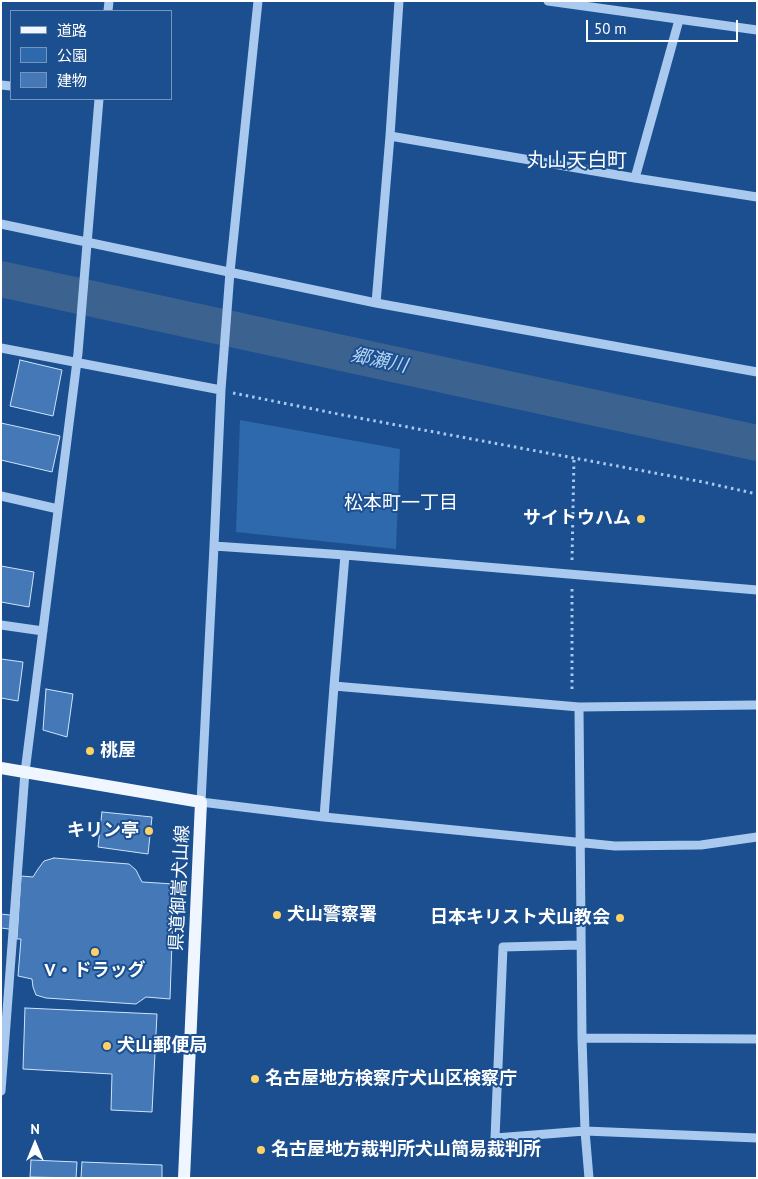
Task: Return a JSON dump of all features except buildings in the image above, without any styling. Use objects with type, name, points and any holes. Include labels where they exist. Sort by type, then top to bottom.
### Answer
[{"type":"main road","name":"県道御嵩犬山線","points":[[1,768],[201,802],[184,1178]]},
{"type":"street","points":[[258,1],[230,272],[221,390],[201,802],[324,817],[616,846],[701,845],[757,837]]},
{"type":"street","points":[[376,303],[399,1]]},
{"type":"street","points":[[548,1],[757,30]]},
{"type":"street","points":[[635,178],[679,20]]},
{"type":"street","points":[[1,1092],[25,772],[77,358],[99,100]]},
{"type":"street","points":[[390,136],[757,197]]},
{"type":"street","points":[[1,224],[87,246],[230,272],[376,303],[757,372]]},
{"type":"street","points":[[1,348],[77,358],[221,390]]},
{"type":"street","points":[[1,496],[58,509]]},
{"type":"street","points":[[214,546],[345,555],[757,590]]},
{"type":"street","points":[[324,817],[345,555]]},
{"type":"street","points":[[1,625],[43,631]]},
{"type":"street","points":[[334,686],[576,707],[757,705]]},
{"type":"street","points":[[576,707],[582,1038],[585,1131],[589,1178]]},
{"type":"street","points":[[580,945],[503,947],[494,1138],[585,1131],[757,1138]]},
{"type":"street","points":[[582,1038],[757,1039]]},
{"type":"path","points":[[221,390],[757,494]]},
{"type":"path","points":[[574,458],[572,574],[576,707]]},
{"type":"green space","points":[[240,420],[400,449],[396,549],[236,532]]},
{"type":"waterway","name":"郷瀬川","points":[[1,279],[757,443]]},
{"type":"place","name":"サイトウハム","points":[[641,519]]},
{"type":"place","name":"桃屋","points":[[90,751]]},
{"type":"place","name":"キリン亭","points":[[149,831]]},
{"type":"place","name":"犬山警察署","points":[[277,915]]},
{"type":"place","name":"日本キリスト犬山教会","points":[[620,918]]},
{"type":"place","name":"V・ドラッグ","points":[[95,952]]},
{"type":"place","name":"犬山郵便局","points":[[107,1046]]},
{"type":"place","name":"名古屋地方検察庁犬山区検察庁","points":[[255,1079]]},
{"type":"place","name":"名古屋地方裁判所犬山簡易裁判所","points":[[261,1150]]},
{"type":"district","name":"丸山天白町","points":[[577,161]]},
{"type":"district","name":"松本町一丁目","points":[[401,504]]}]
